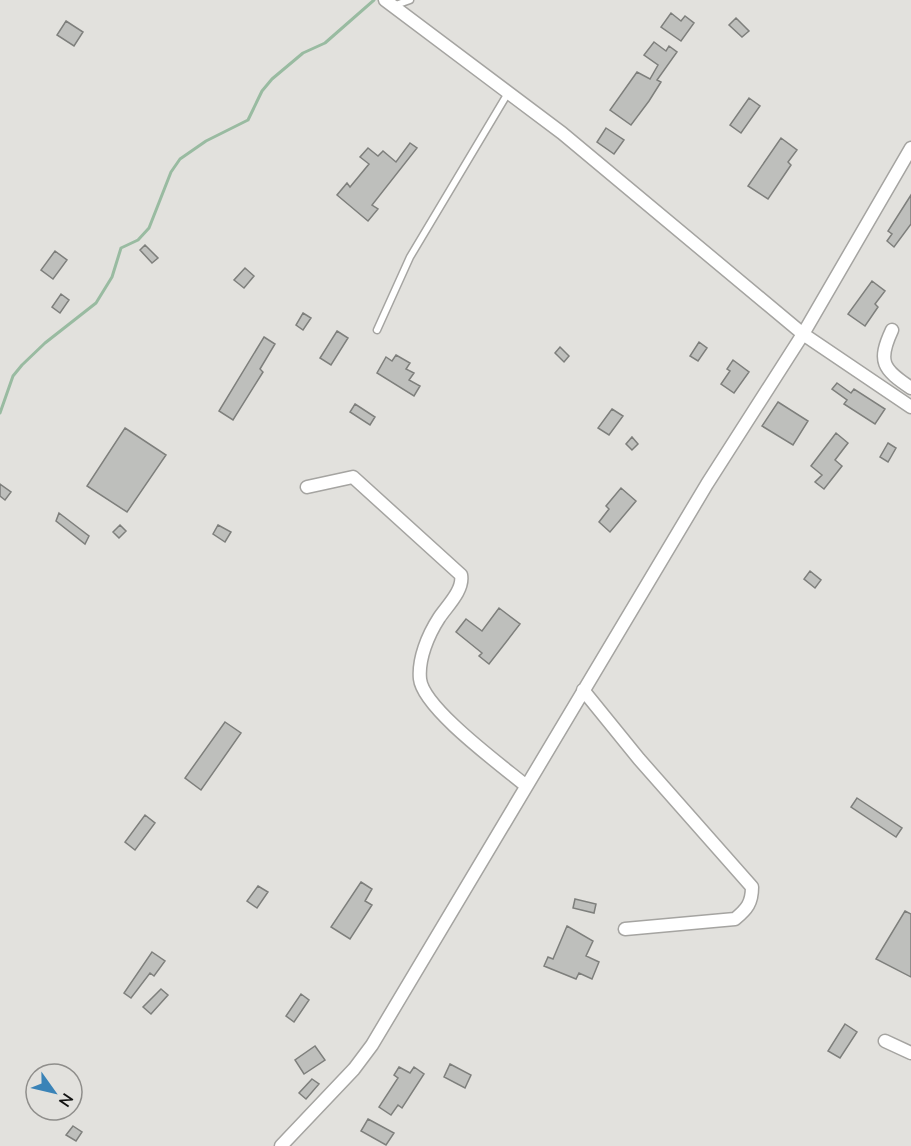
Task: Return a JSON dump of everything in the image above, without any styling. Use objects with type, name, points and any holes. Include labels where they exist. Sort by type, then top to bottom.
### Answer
[{"type":"street","points":[[389,3],[562,133],[803,334],[911,407]]},
{"type":"street","points":[[281,1146],[364,1056],[707,484],[803,334],[911,148]]},
{"type":"street","points":[[892,330],[885,345],[884,365],[891,374],[911,388]]},
{"type":"street","points":[[308,487],[353,477],[461,575],[460,588],[430,634],[420,680],[424,692],[437,709],[525,785]]},
{"type":"street","points":[[583,690],[646,768],[752,887],[752,899],[746,910],[735,919],[625,929]]},
{"type":"street","points":[[885,1041],[911,1053]]},
{"type":"lane","points":[[389,3],[410,0]]},
{"type":"lane","points":[[377,330],[410,257],[508,93]]},
{"type":"building","points":[[671,13],[681,21],[685,16],[694,23],[681,41],[661,27]]},
{"type":"building","points":[[736,18],[749,31],[742,37],[729,25]]},
{"type":"building","points":[[66,21],[83,32],[74,46],[57,35]]},
{"type":"building","points":[[654,42],[666,51],[669,46],[677,52],[657,80],[661,82],[631,125],[610,110],[637,72],[650,79],[658,65],[644,55]]},
{"type":"building","points":[[749,98],[760,106],[741,133],[730,125]]},
{"type":"building","points":[[606,128],[624,140],[614,154],[597,142]]},
{"type":"building","points":[[781,138],[797,150],[788,162],[791,165],[768,199],[748,186]]},
{"type":"building","points":[[410,143],[417,148],[372,205],[378,209],[368,221],[337,195],[347,183],[350,187],[369,164],[360,157],[368,148],[378,156],[383,151],[396,162]]},
{"type":"building","points":[[911,195],[911,224],[894,247],[887,241],[892,234],[888,231]]},
{"type":"building","points":[[145,245],[158,258],[152,263],[140,250]]},
{"type":"building","points":[[55,251],[67,260],[53,279],[41,270]]},
{"type":"building","points":[[245,268],[254,276],[244,288],[234,280]]},
{"type":"building","points":[[872,281],[885,291],[875,304],[878,307],[865,326],[848,314]]},
{"type":"building","points":[[61,294],[69,300],[60,313],[52,307]]},
{"type":"building","points":[[303,313],[311,318],[303,330],[296,325]]},
{"type":"building","points":[[337,331],[348,338],[331,365],[320,358]]},
{"type":"building","points":[[264,337],[275,344],[260,369],[263,372],[233,420],[219,411]]},
{"type":"building","points":[[699,342],[707,348],[698,361],[690,356]]},
{"type":"building","points":[[560,347],[569,356],[564,362],[555,353]]},
{"type":"building","points":[[396,355],[410,363],[406,369],[414,373],[409,380],[420,386],[414,396],[377,373],[386,357],[392,361]]},
{"type":"building","points":[[733,360],[749,372],[734,393],[721,384],[730,371],[727,369]]},
{"type":"building","points":[[837,383],[851,393],[854,389],[885,409],[875,424],[844,404],[847,400],[832,389]]},
{"type":"building","points":[[778,402],[808,421],[793,445],[762,426]]},
{"type":"building","points":[[355,404],[375,417],[370,425],[350,412]]},
{"type":"building","points":[[612,409],[623,416],[609,435],[598,428]]},
{"type":"building","points":[[125,428],[166,455],[127,512],[87,486]]},
{"type":"building","points":[[836,433],[848,443],[835,460],[842,466],[824,489],[815,482],[822,475],[811,466]]},
{"type":"building","points":[[632,437],[638,444],[632,450],[626,444]]},
{"type":"building","points":[[888,443],[896,448],[888,462],[880,457]]},
{"type":"building","points":[[0,484],[11,492],[5,500],[0,496]]},
{"type":"building","points":[[621,488],[636,501],[610,532],[599,522],[609,509],[606,506]]},
{"type":"building","points":[[59,513],[89,536],[85,544],[56,521]]},
{"type":"building","points":[[120,525],[126,531],[119,538],[113,532]]},
{"type":"building","points":[[218,525],[231,532],[225,542],[213,534]]},
{"type":"building","points":[[810,571],[821,580],[815,588],[804,579]]},
{"type":"building","points":[[499,608],[520,624],[489,664],[479,656],[482,653],[456,632],[466,619],[482,631]]},
{"type":"building","points":[[225,722],[241,733],[201,790],[185,778]]},
{"type":"building","points":[[857,798],[902,828],[896,837],[851,807]]},
{"type":"building","points":[[145,815],[155,823],[135,850],[125,842]]},
{"type":"building","points":[[361,882],[372,889],[365,901],[372,905],[350,939],[331,927]]},
{"type":"building","points":[[258,886],[268,892],[257,908],[247,901]]},
{"type":"building","points":[[575,899],[596,904],[594,913],[573,908]]},
{"type":"building","points":[[905,911],[911,914],[911,977],[876,959]]},
{"type":"building","points":[[567,926],[593,941],[586,956],[599,962],[592,979],[579,973],[576,979],[544,966],[548,957],[553,959]]},
{"type":"building","points":[[152,952],[165,961],[154,976],[150,973],[131,998],[124,993]]},
{"type":"building","points":[[161,989],[168,995],[151,1014],[143,1007]]},
{"type":"building","points":[[301,994],[309,1000],[294,1022],[286,1016]]},
{"type":"building","points":[[845,1024],[857,1032],[840,1058],[828,1051]]},
{"type":"building","points":[[315,1046],[325,1060],[304,1074],[295,1060]]},
{"type":"building","points":[[450,1064],[471,1075],[465,1088],[444,1077]]},
{"type":"building","points":[[399,1067],[410,1073],[414,1067],[424,1074],[402,1108],[398,1105],[391,1115],[379,1107],[398,1078],[394,1075]]},
{"type":"building","points":[[312,1079],[319,1084],[306,1099],[299,1093]]},
{"type":"building","points":[[368,1119],[394,1133],[386,1145],[361,1131]]},
{"type":"building","points":[[73,1126],[82,1132],[76,1141],[66,1135]]},
{"type":"waterway","points":[[0,413],[13,376],[22,365],[45,343],[96,303],[112,277],[121,248],[138,240],[149,228],[171,172],[180,159],[206,141],[248,120],[262,91],[272,79],[303,53],[325,43],[374,0]]}]
